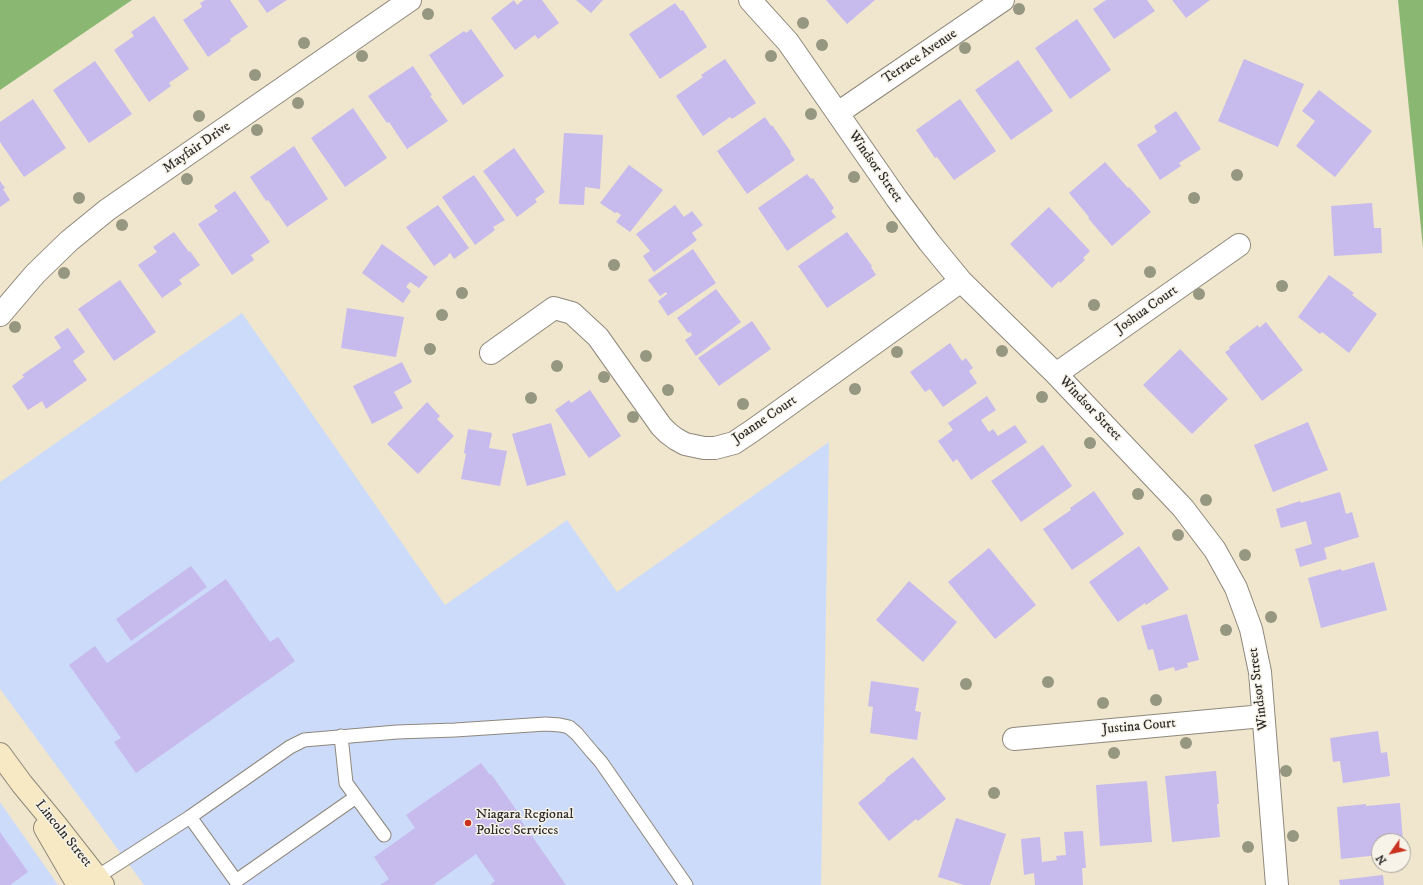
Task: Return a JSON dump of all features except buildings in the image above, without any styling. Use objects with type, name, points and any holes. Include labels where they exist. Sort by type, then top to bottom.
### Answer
[{"type":"main road","name":"Lincoln Street","points":[[0,754],[22,784],[56,825],[83,882]]},
{"type":"street","name":"Mayfair Drive","points":[[0,315],[35,274],[57,252],[107,210],[410,0]]},
{"type":"street","name":"Windsor Street","points":[[750,0],[788,42],[929,242],[961,281],[1056,374],[1183,508],[1215,550],[1236,588],[1251,629],[1260,672],[1278,885]]},
{"type":"street","name":"Terrace Avenue","points":[[838,113],[1003,0]]},
{"type":"street","name":"Joshua Court","points":[[1056,374],[1239,245]]},
{"type":"street","name":"Joanne Court","points":[[490,353],[554,308],[572,313],[602,341],[661,426],[668,433],[676,440],[685,444],[700,448],[715,448],[734,442],[752,431],[961,281]]},
{"type":"street","name":"Justina Court","points":[[1014,739],[1263,716]]},
{"type":"lane","points":[[83,882],[190,818],[294,744],[304,740],[396,732],[546,724],[569,727],[577,734],[601,762],[686,885]]},
{"type":"lane","points":[[341,736],[346,783],[384,835]]},
{"type":"lane","points":[[190,818],[236,881],[356,797]]},
{"type":"shaded area","points":[[242,313],[445,605],[567,520],[617,592],[829,442],[821,885],[144,885],[0,689],[0,482]]},
{"type":"shaded area","points":[[0,802],[58,885],[0,885]]},
{"type":"green space","points":[[0,0],[132,0],[0,90]]},
{"type":"green space","points":[[1398,0],[1423,0],[1423,248]]},
{"type":"place","name":"Niagara Regional Police Services","points":[[468,823]]}]
